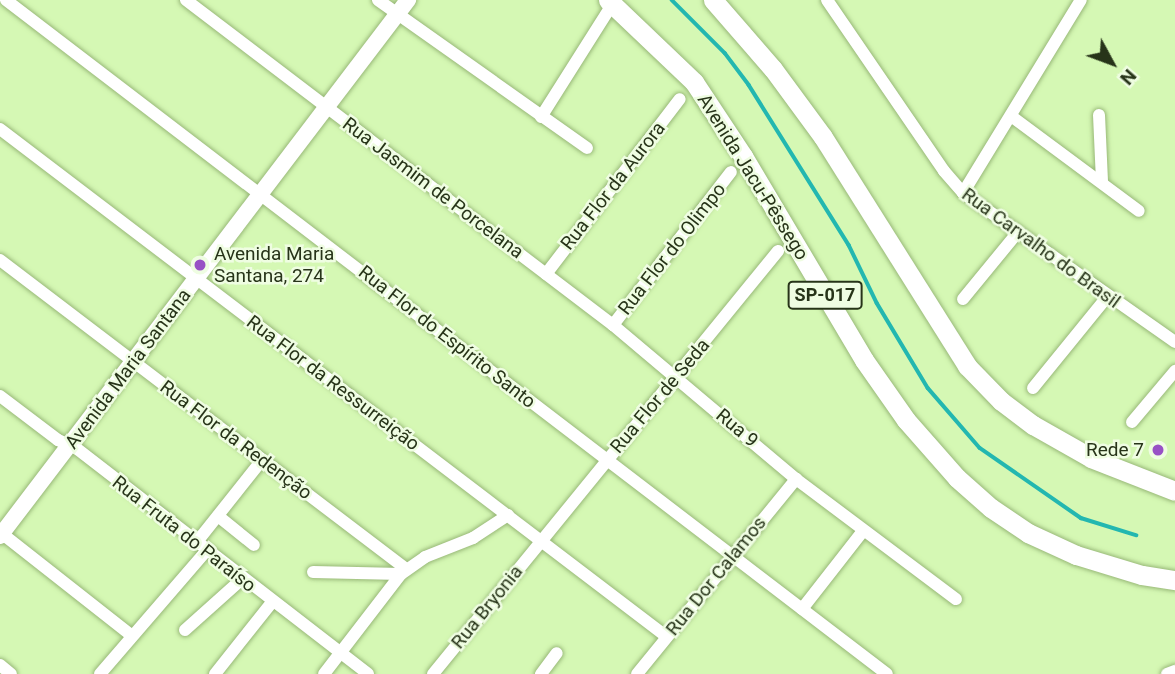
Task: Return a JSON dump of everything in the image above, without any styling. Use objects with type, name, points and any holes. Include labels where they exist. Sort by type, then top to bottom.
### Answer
[{"type":"highway","points":[[713,0],[773,69],[823,136],[967,366],[1001,401],[1033,425],[1091,458],[1175,491]]},
{"type":"highway","name":"Avenida Jacu-Pêssego","points":[[610,2],[694,82],[743,156],[864,360],[906,420],[957,478],[991,508],[1028,533],[1076,555],[1143,575],[1175,580]]},
{"type":"street","name":"Rua Flor do Espírito Santo","points":[[6,0],[887,674]]},
{"type":"street","name":"Rua Jasmim de Porcelana","points":[[186,0],[678,377]]},
{"type":"street","points":[[378,0],[587,148]]},
{"type":"street","name":"Avenida Maria Santana","points":[[1,534],[408,0]]},
{"type":"street","name":"Rua Carvalho do Brasil","points":[[827,0],[944,171],[963,193],[1107,297],[1175,342]]},
{"type":"street","points":[[963,193],[1081,0]]},
{"type":"street","points":[[541,117],[610,2]]},
{"type":"street","name":"Rua Flor da Aurora","points":[[546,274],[680,99]]},
{"type":"street","points":[[1099,115],[1102,182]]},
{"type":"street","points":[[1011,116],[1139,211]]},
{"type":"street","name":"Rua Flor da Ressurreição","points":[[0,129],[667,637]]},
{"type":"street","name":"Rua Flor do Olimpo","points":[[613,325],[731,172]]},
{"type":"street","points":[[963,299],[1018,232]]},
{"type":"street","name":"Rua Flor de Seda","points":[[541,540],[678,377],[778,251]]},
{"type":"street","name":"Rua Flor da Redenção","points":[[0,260],[403,571]]},
{"type":"street","points":[[1033,388],[1107,297]]},
{"type":"street","points":[[1132,422],[1175,372]]},
{"type":"street","name":"Rua 9","points":[[678,377],[796,479]]},
{"type":"street","name":"Rua Fruta do Paraíso","points":[[0,396],[70,446],[368,674]]},
{"type":"street","points":[[100,674],[201,547],[218,516],[262,460]]},
{"type":"street","points":[[796,479],[956,599]]},
{"type":"street","name":"Rua Dor Calamos","points":[[638,674],[731,555],[796,479]]},
{"type":"street","points":[[324,674],[403,571],[425,556],[473,538],[508,515]]},
{"type":"street","points":[[218,516],[254,545]]},
{"type":"street","points":[[802,609],[863,531]]},
{"type":"street","points":[[1,534],[131,635]]},
{"type":"street","name":"Rua Bryonia","points":[[433,674],[541,540]]},
{"type":"street","points":[[313,572],[403,571]]},
{"type":"street","points":[[185,630],[242,579]]},
{"type":"street","points":[[215,674],[272,602]]},
{"type":"street","points":[[541,674],[557,653]]},
{"type":"street","points":[[0,665],[11,674]]},
{"type":"street","points":[[1167,674],[1175,671]]},
{"type":"waterway","points":[[672,0],[725,53],[749,85],[849,245],[877,303],[928,388],[980,448],[1081,518],[1136,535]]},
{"type":"place","name":"Avenida Maria Santana, 274","points":[[200,265]]},
{"type":"place","name":"Rede 7","points":[[1158,450]]}]
